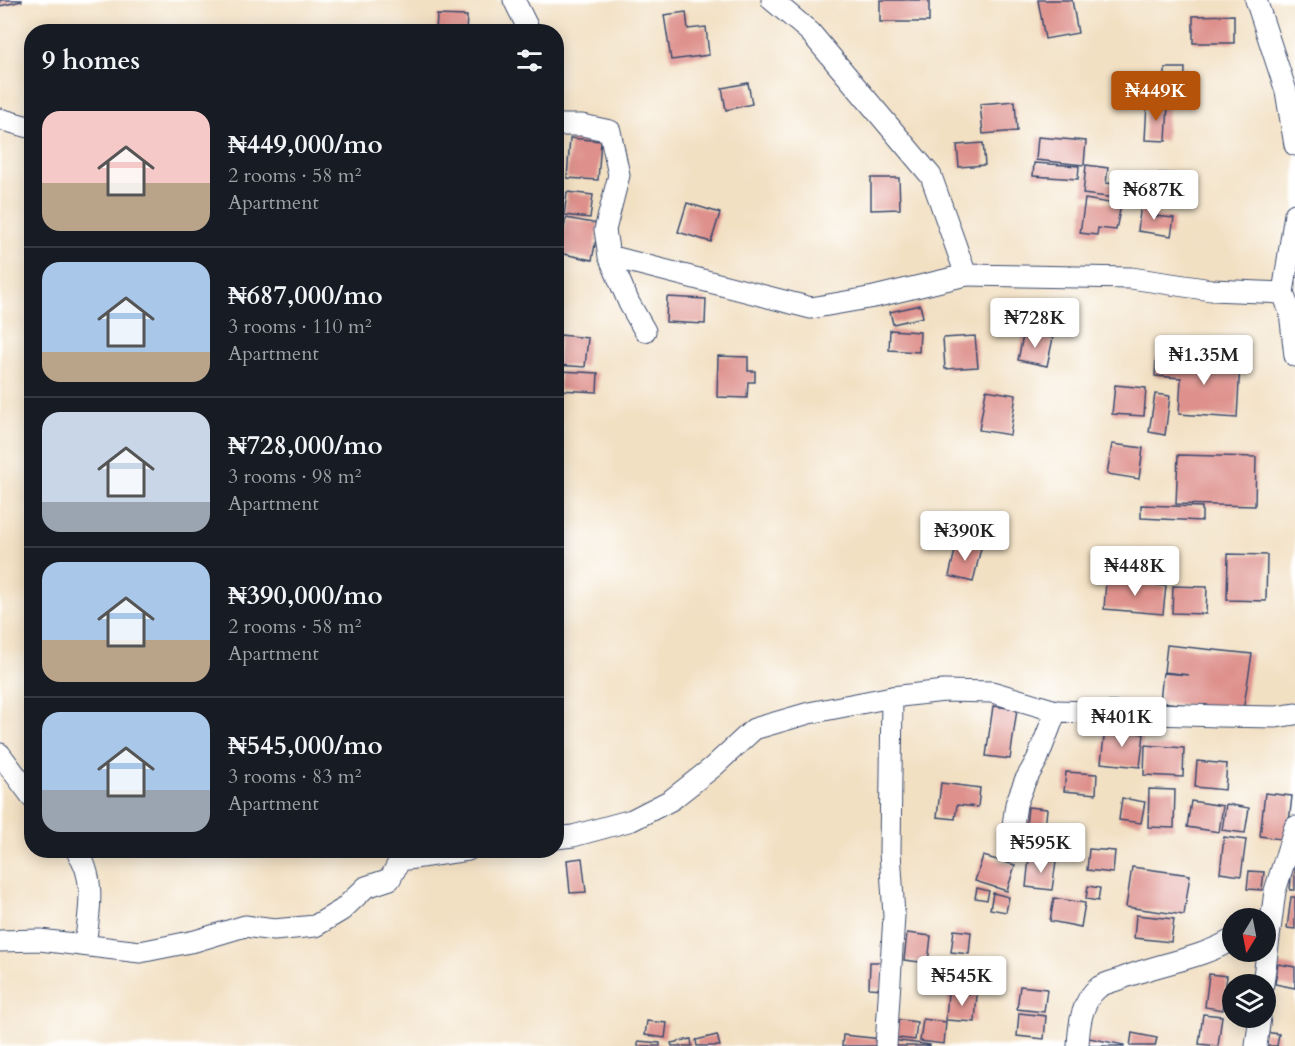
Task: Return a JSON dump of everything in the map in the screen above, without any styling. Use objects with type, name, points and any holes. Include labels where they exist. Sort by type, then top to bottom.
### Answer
[{"type":"street","points":[[514,0],[526,24]]},
{"type":"street","points":[[772,0],[810,32],[931,176],[966,275]]},
{"type":"street","points":[[1256,0],[1286,91],[1295,145]]},
{"type":"street","points":[[0,119],[24,126]]},
{"type":"street","points":[[564,125],[610,131],[619,175],[605,230],[609,256],[629,303],[645,331]]},
{"type":"street","points":[[1295,214],[1283,293],[1290,312],[1295,356]]},
{"type":"street","points":[[609,256],[811,308],[874,297],[966,275],[1131,279],[1211,290],[1283,293]]},
{"type":"street","points":[[564,837],[633,820],[671,800],[713,767],[754,729],[809,712],[892,697],[944,691],[992,692],[1056,711],[1276,717],[1295,714]]},
{"type":"street","points":[[886,1046],[894,916],[890,852],[892,697]]},
{"type":"street","points":[[1010,847],[1016,804],[1025,780],[1037,760],[1056,711]]},
{"type":"street","points":[[0,754],[24,786]]},
{"type":"street","points":[[1269,908],[1295,827]]},
{"type":"street","points":[[82,858],[90,882],[85,945]]},
{"type":"street","points":[[0,941],[39,940],[140,952],[195,941],[245,926],[274,930],[315,926],[342,910],[366,887],[390,879],[400,860],[414,858]]},
{"type":"street","points":[[1078,1046],[1079,1023],[1085,1004],[1099,988],[1137,972],[1182,959],[1222,943]]},
{"type":"street","points":[[1256,1046],[1258,1028]]},
{"type":"building","points":[[0,0],[22,0],[22,1],[0,6]]},
{"type":"building","points":[[880,0],[929,0],[929,22],[880,22]]},
{"type":"building","points":[[1038,0],[1072,0],[1078,33],[1045,39]]},
{"type":"building","points":[[686,12],[688,29],[706,27],[709,55],[671,60],[664,15]]},
{"type":"building","points":[[437,15],[467,16],[466,24],[436,24]]},
{"type":"building","points":[[1234,15],[1234,43],[1193,43],[1193,16]]},
{"type":"building","points":[[1165,68],[1185,68],[1184,102],[1152,101],[1152,79],[1165,79]]},
{"type":"building","points":[[748,83],[752,104],[726,110],[722,88]]},
{"type":"building","points":[[1015,101],[1017,131],[983,134],[980,104]]},
{"type":"building","points":[[1147,103],[1168,105],[1166,141],[1145,140]]},
{"type":"building","points":[[1038,137],[1086,141],[1084,165],[1036,160]]},
{"type":"building","points":[[570,138],[601,141],[598,180],[567,178]]},
{"type":"building","points":[[983,143],[985,165],[959,167],[957,145]]},
{"type":"building","points":[[1034,163],[1079,166],[1078,179],[1033,176]]},
{"type":"building","points":[[1086,165],[1108,168],[1106,183],[1126,185],[1124,199],[1083,194]]},
{"type":"building","points":[[1159,173],[1182,174],[1180,199],[1157,198]]},
{"type":"building","points":[[871,178],[899,178],[900,209],[871,210]]},
{"type":"building","points":[[567,192],[593,195],[590,218],[564,215]]},
{"type":"building","points":[[1085,199],[1121,205],[1116,230],[1098,228],[1097,235],[1080,233]]},
{"type":"building","points":[[1141,201],[1156,203],[1155,216],[1174,218],[1171,236],[1138,231]]},
{"type":"building","points":[[687,203],[720,213],[711,242],[678,232]]},
{"type":"building","points":[[566,218],[599,224],[592,260],[564,254]]},
{"type":"building","points":[[667,297],[706,299],[705,324],[666,322]]},
{"type":"building","points":[[920,305],[923,317],[893,324],[890,312]]},
{"type":"building","points":[[890,330],[920,332],[919,352],[889,350]]},
{"type":"building","points":[[1024,331],[1053,338],[1047,366],[1018,360]]},
{"type":"building","points":[[564,335],[588,338],[585,367],[564,366]]},
{"type":"building","points":[[975,336],[978,367],[945,369],[943,338]]},
{"type":"building","points":[[718,356],[748,357],[748,371],[755,371],[755,382],[748,382],[747,398],[717,397]]},
{"type":"building","points":[[1156,358],[1240,364],[1237,418],[1179,414],[1181,378],[1155,376]]},
{"type":"building","points":[[564,371],[598,373],[597,392],[564,390]]},
{"type":"building","points":[[1115,385],[1146,388],[1144,416],[1112,414]]},
{"type":"building","points":[[986,390],[1016,395],[1010,435],[979,430]]},
{"type":"building","points":[[1155,394],[1170,396],[1165,435],[1149,432]]},
{"type":"building","points":[[1112,444],[1143,448],[1139,479],[1107,474]]},
{"type":"building","points":[[1178,455],[1256,457],[1255,506],[1176,504]]},
{"type":"building","points":[[1141,505],[1202,507],[1202,521],[1141,518]]},
{"type":"building","points":[[957,542],[981,548],[973,582],[949,576]]},
{"type":"building","points":[[1228,554],[1267,555],[1266,601],[1227,600]]},
{"type":"building","points":[[1106,581],[1166,586],[1163,614],[1104,609]]},
{"type":"building","points":[[1173,586],[1207,587],[1206,614],[1172,613]]},
{"type":"building","points":[[1167,645],[1252,654],[1243,711],[1160,702],[1163,673],[1189,675],[1164,672]]},
{"type":"building","points":[[993,706],[1017,709],[1010,759],[986,756]]},
{"type":"building","points":[[1105,729],[1144,734],[1140,767],[1101,763]]},
{"type":"building","points":[[1145,745],[1184,748],[1183,777],[1144,775]]},
{"type":"building","points":[[1197,761],[1227,764],[1225,790],[1195,787]]},
{"type":"building","points":[[1066,772],[1097,774],[1096,794],[1064,791]]},
{"type":"building","points":[[941,783],[980,788],[978,807],[957,805],[955,819],[937,817]]},
{"type":"building","points":[[1149,789],[1175,790],[1174,828],[1148,827]]},
{"type":"building","points":[[1265,793],[1292,796],[1287,840],[1260,836]]},
{"type":"building","points":[[1122,798],[1145,802],[1141,823],[1119,820]]},
{"type":"building","points":[[1191,801],[1223,806],[1219,832],[1187,827]]},
{"type":"building","points":[[1226,804],[1249,808],[1245,833],[1222,830]]},
{"type":"building","points":[[1028,807],[1047,809],[1044,838],[1025,836]]},
{"type":"building","points":[[1224,837],[1246,840],[1241,876],[1220,873]]},
{"type":"building","points":[[1028,838],[1045,839],[1044,854],[1027,853]]},
{"type":"building","points":[[1089,849],[1115,851],[1113,873],[1087,870]]},
{"type":"building","points":[[983,856],[1015,865],[1007,891],[975,881]]},
{"type":"building","points":[[1293,856],[1295,856],[1295,890],[1290,890]]},
{"type":"building","points":[[582,858],[586,892],[570,893],[567,860]]},
{"type":"building","points":[[1029,858],[1056,861],[1052,890],[1026,887]]},
{"type":"building","points":[[1132,867],[1190,875],[1184,915],[1126,907]]},
{"type":"building","points":[[1249,871],[1264,872],[1262,890],[1247,889]]},
{"type":"building","points":[[1088,886],[1100,888],[1098,901],[1086,899]]},
{"type":"building","points":[[977,888],[989,891],[987,900],[975,898]]},
{"type":"building","points":[[993,893],[1009,897],[1006,912],[990,909]]},
{"type":"building","points":[[1291,897],[1295,897],[1295,929],[1287,928]]},
{"type":"building","points":[[1054,898],[1085,903],[1081,927],[1050,921]]},
{"type":"building","points":[[1136,915],[1174,919],[1171,942],[1134,938]]},
{"type":"building","points":[[954,930],[971,932],[969,954],[951,952]]},
{"type":"building","points":[[907,933],[931,936],[928,963],[904,960]]},
{"type":"building","points":[[870,962],[884,962],[883,989],[869,988]]},
{"type":"building","points":[[1278,964],[1295,967],[1295,988],[1276,984]]},
{"type":"building","points":[[1209,974],[1222,975],[1222,1010],[1205,1007]]},
{"type":"building","points":[[1020,986],[1047,989],[1044,1012],[1017,1009]]},
{"type":"building","points":[[948,992],[977,994],[975,1022],[946,1020]]},
{"type":"building","points":[[1019,1013],[1046,1016],[1044,1039],[1017,1036]]},
{"type":"building","points":[[1203,1014],[1222,1016],[1218,1046],[1199,1044]]},
{"type":"building","points":[[893,1019],[917,1022],[915,1040],[891,1037]]},
{"type":"building","points":[[923,1019],[946,1022],[944,1044],[920,1041]]},
{"type":"building","points":[[647,1021],[667,1023],[665,1038],[645,1035]]},
{"type":"building","points":[[1264,1032],[1279,1034],[1277,1046],[1262,1046]]},
{"type":"building","points":[[1132,1033],[1157,1038],[1155,1046],[1130,1046]]},
{"type":"building","points":[[717,1035],[720,1046],[697,1046],[696,1040]]},
{"type":"building","points":[[843,1035],[882,1039],[881,1046],[842,1046]]},
{"type":"building","points":[[1089,1038],[1124,1045],[1124,1046],[1087,1046]]},
{"type":"building","points":[[691,1039],[692,1046],[672,1046],[671,1043]]},
{"type":"building","points":[[892,1040],[930,1045],[930,1046],[892,1046]]},
{"type":"building","points":[[638,1041],[660,1043],[660,1046],[638,1046]]}]
